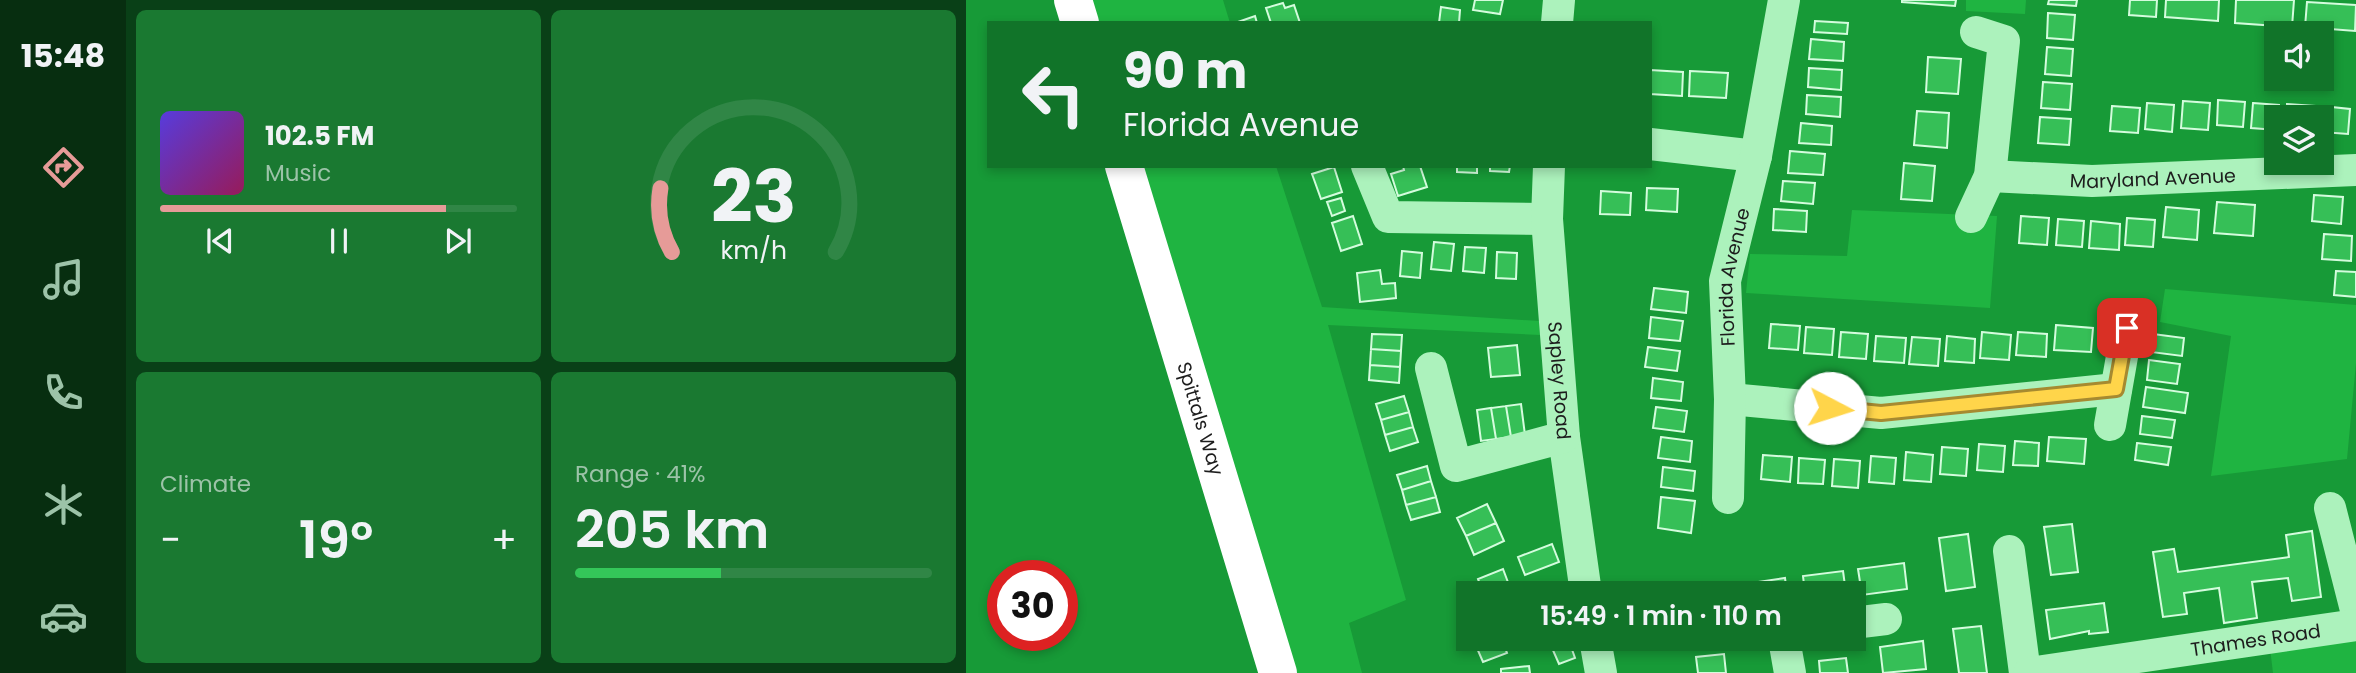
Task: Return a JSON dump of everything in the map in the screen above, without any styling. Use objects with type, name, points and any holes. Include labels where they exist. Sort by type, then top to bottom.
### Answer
[{"type":"highway","points":[[1073,0],[1079,21]]},
{"type":"highway","name":"Spittals Way","points":[[1125,168],[1278,673]]},
{"type":"street","points":[[1557,21],[1559,0]]},
{"type":"street","name":"Florida Avenue","points":[[1728,498],[1730,399],[1725,281],[1756,156],[1784,0]]},
{"type":"street","points":[[1971,217],[1990,176],[2004,41],[1976,32]]},
{"type":"street","points":[[1652,144],[1756,156]]},
{"type":"street","points":[[1368,168],[1386,228],[1547,219]]},
{"type":"street","name":"Sapley Road","points":[[1549,168],[1547,219],[1564,437],[1584,581]]},
{"type":"street","name":"Maryland Avenue","points":[[1990,176],[2092,181],[2356,170]]},
{"type":"street","points":[[2110,425],[2127,328]]},
{"type":"street","points":[[1431,368],[1456,466],[1564,437]]},
{"type":"street","points":[[1730,399],[1881,413],[2116,389]]},
{"type":"street","points":[[2330,508],[2356,610]]},
{"type":"street","name":"Thames Road","points":[[2009,551],[2027,673],[2156,664],[2356,625]]},
{"type":"street","points":[[1866,622],[1886,619]]},
{"type":"street","points":[[1597,651],[1601,673]]},
{"type":"street","points":[[1786,651],[1790,673]]},
{"type":"green space","points":[[1092,0],[1223,0],[1229,21],[1098,21]]},
{"type":"green space","points":[[1966,0],[2026,0],[2025,14],[1966,11]]},
{"type":"green space","points":[[1143,168],[1277,168],[1322,307],[1539,321],[1540,335],[1328,325],[1406,600],[1349,623],[1362,673],[1297,673]]},
{"type":"green space","points":[[1852,210],[1997,216],[1990,308],[1746,293],[1750,254],[1847,256]]},
{"type":"green space","points":[[2165,289],[2356,305],[2356,363],[2347,459],[2211,476],[2231,336],[2160,322]]},
{"type":"green space","points":[[2356,638],[2356,673],[2273,673],[2270,648]]},
{"type":"building","points":[[1475,0],[1503,0],[1500,14],[1473,10]]},
{"type":"building","points":[[1902,0],[1956,0],[1955,6]]},
{"type":"building","points":[[2049,0],[2077,0],[2076,6],[2048,4]]},
{"type":"building","points":[[2130,0],[2157,0],[2156,17],[2129,15]]},
{"type":"building","points":[[2166,0],[2219,0],[2218,21],[2165,17]]},
{"type":"building","points":[[2236,0],[2294,0],[2292,21],[2264,21],[2264,25],[2235,23]]},
{"type":"building","points":[[2307,2],[2356,5],[2355,31],[2334,29],[2334,21],[2305,21]]},
{"type":"building","points":[[1283,3],[1285,8],[1294,5],[1299,21],[1270,21],[1266,8]]},
{"type":"building","points":[[1441,7],[1460,10],[1459,21],[1439,21]]},
{"type":"building","points":[[2048,13],[2075,15],[2073,40],[2047,38]]},
{"type":"building","points":[[1255,16],[1256,21],[1241,21]]},
{"type":"building","points":[[1815,21],[1848,23],[1847,34],[1814,32]]},
{"type":"building","points":[[1811,39],[1844,42],[1843,61],[1809,59]]},
{"type":"building","points":[[2047,47],[2073,49],[2071,76],[2045,74]]},
{"type":"building","points":[[1928,57],[1961,59],[1958,94],[1926,92]]},
{"type":"building","points":[[1809,68],[1842,70],[1841,90],[1808,87]]},
{"type":"building","points":[[1652,70],[1683,72],[1682,96],[1652,94]]},
{"type":"building","points":[[1690,71],[1728,73],[1726,98],[1689,96]]},
{"type":"building","points":[[2043,82],[2072,84],[2070,110],[2041,108]]},
{"type":"building","points":[[1807,95],[1841,97],[1840,117],[1806,114]]},
{"type":"building","points":[[2218,100],[2245,102],[2243,127],[2217,125]]},
{"type":"building","points":[[2183,101],[2210,103],[2208,130],[2181,128]]},
{"type":"building","points":[[2147,103],[2174,105],[2172,132],[2145,129]]},
{"type":"building","points":[[2253,103],[2279,105],[2264,105],[2264,129],[2251,128]]},
{"type":"building","points":[[2112,106],[2140,108],[2138,133],[2110,131]]},
{"type":"building","points":[[2334,107],[2350,109],[2348,134],[2334,133]]},
{"type":"building","points":[[1917,111],[1949,113],[1947,148],[1914,145]]},
{"type":"building","points":[[2040,117],[2071,119],[2069,145],[2038,143]]},
{"type":"building","points":[[1801,123],[1832,126],[1831,145],[1799,143]]},
{"type":"building","points":[[1790,151],[1825,154],[1823,175],[1788,173]]},
{"type":"building","points":[[1904,163],[1935,166],[1932,201],[1901,199]]},
{"type":"building","points":[[1334,168],[1342,192],[1321,199],[1312,174]]},
{"type":"building","points":[[1421,168],[1427,187],[1398,196],[1391,174]]},
{"type":"building","points":[[1457,168],[1477,168],[1477,173],[1457,172]]},
{"type":"building","points":[[1490,168],[1510,168],[1509,172],[1490,171]]},
{"type":"building","points":[[1783,181],[1815,183],[1813,204],[1781,201]]},
{"type":"building","points":[[1647,188],[1678,189],[1677,212],[1646,210]]},
{"type":"building","points":[[1601,191],[1631,193],[1630,215],[1600,214]]},
{"type":"building","points":[[2314,195],[2343,197],[2341,224],[2312,221]]},
{"type":"building","points":[[1341,198],[1345,211],[1332,216],[1327,202]]},
{"type":"building","points":[[2217,202],[2255,205],[2253,236],[2214,233]]},
{"type":"building","points":[[2166,207],[2199,210],[2197,240],[2163,237]]},
{"type":"building","points":[[1774,209],[1807,211],[1806,232],[1773,230]]},
{"type":"building","points":[[1353,216],[1362,244],[1341,251],[1332,223]]},
{"type":"building","points":[[2021,216],[2049,218],[2047,245],[2019,243]]},
{"type":"building","points":[[2127,218],[2155,220],[2153,247],[2125,245]]},
{"type":"building","points":[[2058,219],[2084,221],[2082,247],[2056,245]]},
{"type":"building","points":[[2091,221],[2120,224],[2119,250],[2089,248]]},
{"type":"building","points":[[2324,234],[2352,236],[2351,261],[2322,259]]},
{"type":"building","points":[[1434,242],[1454,244],[1451,271],[1431,269]]},
{"type":"building","points":[[1465,247],[1486,248],[1484,273],[1463,271]]},
{"type":"building","points":[[1402,251],[1422,253],[1420,278],[1400,276]]},
{"type":"building","points":[[1497,252],[1517,253],[1516,279],[1496,278]]},
{"type":"building","points":[[1380,270],[1382,284],[1395,283],[1396,298],[1360,302],[1357,273]]},
{"type":"building","points":[[2336,271],[2356,272],[2356,297],[2334,295]]},
{"type":"building","points":[[1654,288],[1688,292],[1686,313],[1651,309]]},
{"type":"building","points":[[1651,317],[1683,321],[1680,341],[1649,338]]},
{"type":"building","points":[[1771,324],[1800,326],[1798,350],[1769,348]]},
{"type":"building","points":[[2056,325],[2093,328],[2091,352],[2054,350]]},
{"type":"building","points":[[1806,327],[1834,329],[1832,355],[1804,353]]},
{"type":"building","points":[[1841,332],[1868,334],[1866,359],[1839,357]]},
{"type":"building","points":[[1982,332],[2011,335],[2009,360],[1980,358]]},
{"type":"building","points":[[2018,332],[2047,334],[2046,357],[2016,355]]},
{"type":"building","points":[[1372,334],[1402,335],[1401,351],[1371,349]]},
{"type":"building","points":[[2153,334],[2184,338],[2182,356],[2151,352]]},
{"type":"building","points":[[1876,336],[1906,338],[1904,363],[1874,361]]},
{"type":"building","points":[[1947,336],[1975,339],[1974,363],[1945,361]]},
{"type":"building","points":[[1912,337],[1940,339],[1938,366],[1909,364]]},
{"type":"building","points":[[1517,345],[1520,375],[1491,377],[1488,348]]},
{"type":"building","points":[[1648,347],[1680,351],[1677,371],[1645,367]]},
{"type":"building","points":[[1371,349],[1401,351],[1400,367],[1370,365]]},
{"type":"building","points":[[2149,360],[2180,364],[2177,384],[2147,380]]},
{"type":"building","points":[[1370,365],[1400,367],[1399,383],[1369,380]]},
{"type":"building","points":[[1653,378],[1683,382],[1681,401],[1651,398]]},
{"type":"building","points":[[2146,387],[2188,393],[2185,413],[2143,407]]},
{"type":"building","points":[[1404,396],[1409,412],[1381,420],[1376,404]]},
{"type":"building","points":[[1521,404],[1525,435],[1511,437],[1506,406]]},
{"type":"building","points":[[1506,406],[1511,437],[1496,439],[1491,408]]},
{"type":"building","points":[[1656,407],[1687,411],[1684,432],[1653,428]]},
{"type":"building","points":[[1491,408],[1496,439],[1481,441],[1477,410]]},
{"type":"building","points":[[1409,412],[1413,427],[1385,435],[1381,420]]},
{"type":"building","points":[[2142,416],[2175,420],[2172,438],[2140,434]]},
{"type":"building","points":[[1413,427],[1418,442],[1390,451],[1385,435]]},
{"type":"building","points":[[1661,437],[1692,441],[1690,462],[1658,458]]},
{"type":"building","points":[[2049,437],[2086,439],[2084,464],[2047,461]]},
{"type":"building","points":[[2015,441],[2039,443],[2038,466],[2013,465]]},
{"type":"building","points":[[2137,443],[2171,447],[2168,465],[2135,460]]},
{"type":"building","points":[[1979,444],[2005,446],[2003,472],[1977,470]]},
{"type":"building","points":[[1942,447],[1968,449],[1966,476],[1940,474]]},
{"type":"building","points":[[1906,452],[1933,455],[1931,482],[1904,480]]},
{"type":"building","points":[[1763,455],[1792,457],[1790,482],[1761,479]]},
{"type":"building","points":[[1871,456],[1896,458],[1894,484],[1869,482]]},
{"type":"building","points":[[1799,458],[1825,460],[1823,484],[1798,483]]},
{"type":"building","points":[[1834,459],[1860,461],[1858,488],[1832,486]]},
{"type":"building","points":[[1427,466],[1431,481],[1402,490],[1397,475]]},
{"type":"building","points":[[1663,467],[1695,471],[1693,491],[1661,487]]},
{"type":"building","points":[[1431,481],[1436,497],[1406,505],[1402,490]]},
{"type":"building","points":[[1436,497],[1440,512],[1411,520],[1406,505]]},
{"type":"building","points":[[1661,497],[1695,501],[1691,533],[1658,528]]},
{"type":"building","points":[[1487,504],[1496,523],[1466,536],[1457,518]]},
{"type":"building","points":[[1496,523],[1504,541],[1474,555],[1466,536]]},
{"type":"building","points":[[2072,524],[2078,572],[2051,575],[2044,527]]},
{"type":"building","points":[[2312,531],[2321,597],[2292,601],[2288,578],[2252,582],[2257,618],[2224,623],[2219,588],[2184,593],[2187,614],[2163,617],[2153,552],[2174,549],[2178,572],[2289,557],[2286,535]]},
{"type":"building","points":[[1968,534],[1975,587],[1946,591],[1939,538]]},
{"type":"building","points":[[1552,544],[1559,562],[1525,575],[1518,557]]},
{"type":"building","points":[[1904,563],[1907,589],[1866,594],[1866,581],[1860,581],[1858,569]]},
{"type":"building","points":[[1503,569],[1508,581],[1479,581],[1478,579]]},
{"type":"building","points":[[1843,571],[1844,581],[1804,581],[1803,576]]},
{"type":"building","points":[[1785,578],[1785,581],[1764,581]]},
{"type":"building","points":[[2104,603],[2108,632],[2089,634],[2089,631],[2050,639],[2046,610]]},
{"type":"building","points":[[1981,626],[1987,673],[1959,673],[1953,629]]},
{"type":"building","points":[[1923,641],[1926,669],[1883,673],[1880,647]]},
{"type":"building","points":[[1478,651],[1506,651],[1507,653],[1483,662]]},
{"type":"building","points":[[1553,651],[1573,651],[1575,658],[1559,664]]},
{"type":"building","points":[[1724,654],[1726,673],[1698,673],[1696,657]]},
{"type":"building","points":[[1846,658],[1848,673],[1820,673],[1819,661]]},
{"type":"building","points":[[1529,666],[1530,673],[1501,673],[1501,669]]},
{"type":"route","points":[[1830,408],[1881,413],[2116,389],[2127,328]]}]
